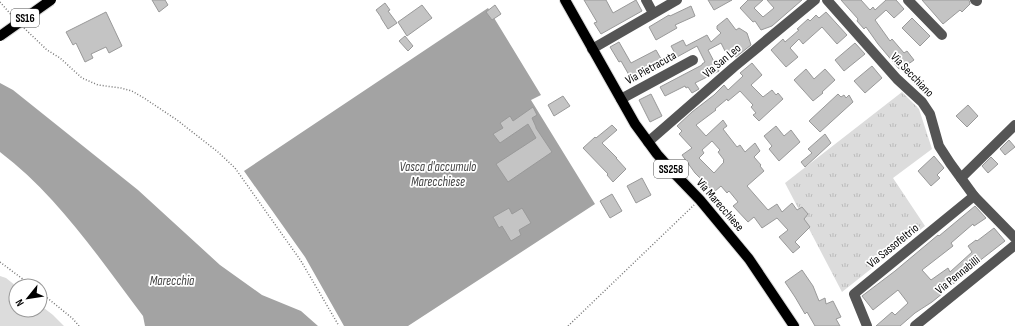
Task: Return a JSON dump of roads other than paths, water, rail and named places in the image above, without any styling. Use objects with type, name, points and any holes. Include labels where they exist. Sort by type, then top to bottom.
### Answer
[{"type":"main road","name":"SS16","points":[[0,36],[51,0]]},
{"type":"main road","name":"Via Marecchiese","points":[[565,0],[635,124],[674,173],[700,200],[749,259],[794,326]]},
{"type":"street","points":[[646,0],[653,13]]},
{"type":"street","points":[[592,49],[676,0]]},
{"type":"street","name":"Via San Leo","points":[[648,142],[734,67],[815,0]]},
{"type":"street","name":"Via Secchiano","points":[[827,0],[897,79],[922,102],[930,114],[939,146],[974,196],[1015,238]]},
{"type":"street","points":[[908,0],[942,35]]},
{"type":"street","name":"Via Pietracuta","points":[[621,99],[693,60]]},
{"type":"street","points":[[961,178],[1015,125]]},
{"type":"street","name":"Via Sassofeltrio","points":[[867,326],[854,294],[974,196]]},
{"type":"street","name":"Via Pennabilli","points":[[917,326],[1015,245]]},
{"type":"water","name":"Vasca d'accumulo Marecchiese","points":[[488,8],[541,95],[531,100],[595,204],[408,326],[344,326],[305,257],[244,171]]},
{"type":"water","name":"Marecchia","points":[[0,83],[13,90],[138,190],[220,265],[262,295],[301,311],[318,326],[145,326],[143,316],[77,229],[41,188],[0,152]]}]
